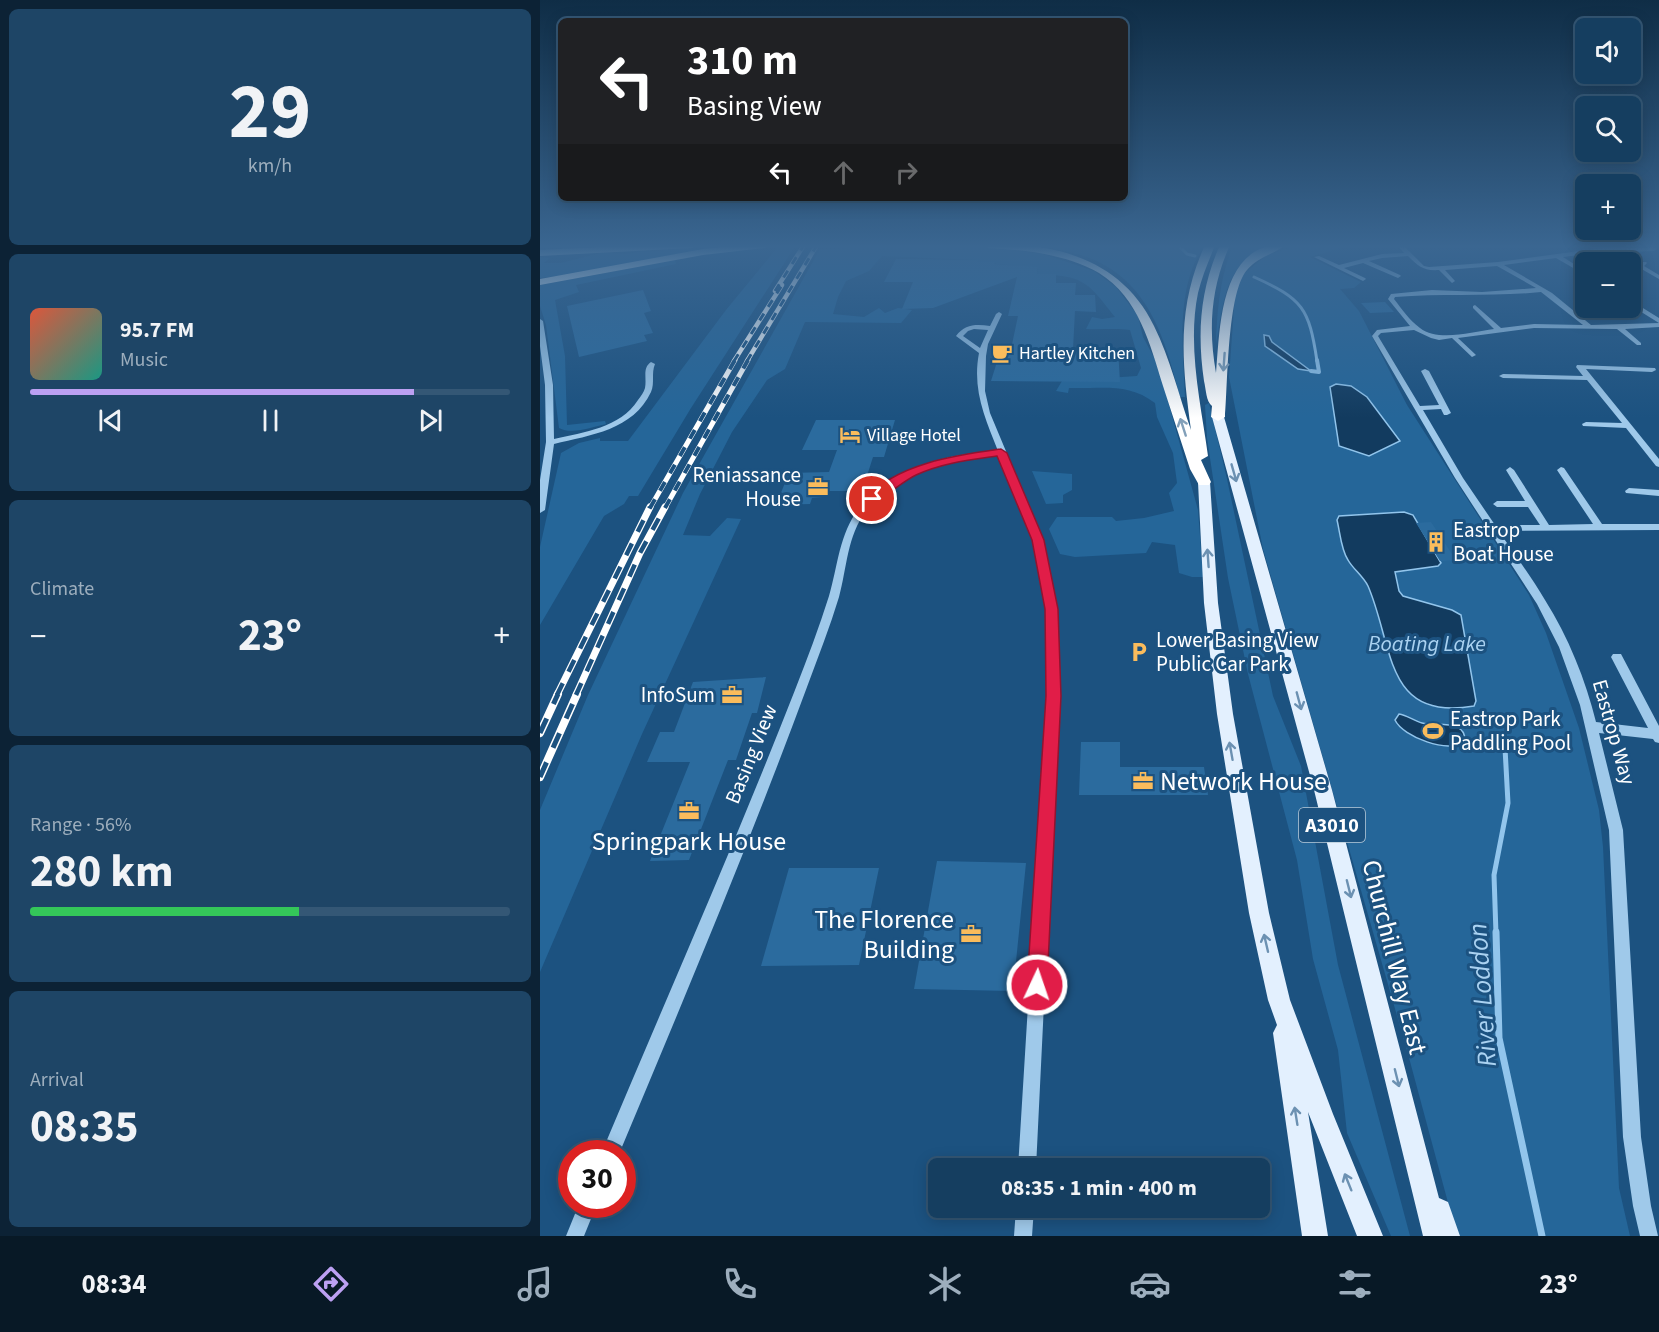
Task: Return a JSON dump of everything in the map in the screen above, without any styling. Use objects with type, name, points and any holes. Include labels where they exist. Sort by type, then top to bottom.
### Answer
[{"type":"highway","points":[[1135,303],[1150,328],[1197,470],[1204,482]]},
{"type":"highway","points":[[1192,303],[1188,351],[1204,482]]},
{"type":"highway","points":[[1206,303],[1206,358],[1218,417]]},
{"type":"highway","points":[[1218,417],[1231,303]]},
{"type":"main road","name":"Churchill Way East","points":[[1218,417],[1311,745],[1436,1236]]},
{"type":"main road","points":[[1204,482],[1211,603],[1225,714],[1259,913],[1279,1000],[1314,1236]]},
{"type":"main road","points":[[1279,1000],[1321,1114],[1370,1236]]},
{"type":"main road","points":[[1410,1129],[1447,1236]]},
{"type":"street","points":[[1394,303],[1427,337],[1454,337],[1499,330],[1518,334],[1528,333]]},
{"type":"street","points":[[1561,303],[1589,326]]},
{"type":"street","points":[[1641,306],[1659,323]]},
{"type":"street","points":[[1475,307],[1499,330]]},
{"type":"street","points":[[999,314],[983,354],[980,371],[984,405],[1001,453],[1038,540],[1052,609],[1053,696],[1028,1158]]},
{"type":"street","points":[[540,321],[549,385],[550,442],[540,510]]},
{"type":"street","points":[[1507,331],[1589,326],[1619,327],[1659,323]]},
{"type":"street","points":[[983,354],[959,336],[962,331],[970,327],[993,328]]},
{"type":"street","points":[[1619,327],[1639,344]]},
{"type":"street","name":"Eastrop Way","points":[[1416,328],[1379,331],[1375,336],[1399,372],[1417,408],[1459,478],[1494,528],[1551,619],[1564,647],[1592,728],[1616,830],[1632,1137],[1642,1206],[1649,1236]]},
{"type":"street","points":[[1557,329],[1566,332],[1578,331]]},
{"type":"street","points":[[1454,337],[1472,355]]},
{"type":"street","points":[[550,442],[599,430],[628,418],[649,387],[648,370],[651,364]]},
{"type":"street","points":[[1652,370],[1580,367],[1659,464]]},
{"type":"street","points":[[1417,408],[1445,410],[1425,371]]},
{"type":"street","points":[[1503,376],[1587,378]]},
{"type":"street","points":[[1586,424],[1629,426]]},
{"type":"street","points":[[1647,449],[1659,450]]},
{"type":"street","name":"Basing View","points":[[616,1140],[791,714],[834,597],[845,539],[852,525],[864,507],[877,494],[912,473],[950,460],[1001,453]]},
{"type":"street","points":[[1510,470],[1545,526]]},
{"type":"street","points":[[1562,470],[1599,527]]},
{"type":"street","points":[[1629,491],[1659,493]]},
{"type":"street","points":[[1497,504],[1531,504]]},
{"type":"street","points":[[1494,528],[1659,527]]},
{"type":"street","points":[[1617,657],[1658,736]]},
{"type":"street","points":[[1592,728],[1658,736]]},
{"type":"street","points":[[575,1236],[582,1218]]},
{"type":"street","points":[[1023,1236],[1024,1218]]},
{"type":"shaded area","points":[[540,303],[555,303],[565,356],[567,425],[605,421],[606,424],[576,431],[559,428],[546,325]]},
{"type":"shaded area","points":[[732,303],[759,303],[638,496],[629,496],[624,504],[604,516],[540,625],[540,547],[561,453],[579,443],[600,438],[600,441],[628,441]]},
{"type":"shaded area","points":[[790,303],[836,303],[833,314],[864,317],[879,308],[885,313],[898,308],[912,310],[901,323],[805,322],[785,369],[767,380],[732,432],[700,494],[683,535],[710,536],[727,518],[741,519],[642,734],[540,972],[540,810],[588,695],[683,493]]},
{"type":"shaded area","points":[[1104,303],[1128,303],[1138,316],[1143,337],[1157,363],[1198,510],[1202,563],[1206,577],[1192,577],[1179,573],[1175,545],[1152,542],[1146,553],[1075,557],[1060,554],[1049,529],[1057,517],[1112,517],[1116,521],[1144,518],[1174,511],[1169,493],[1177,483],[1173,453],[1157,417],[1155,403],[1145,396],[1124,389],[1069,388],[1068,393],[1056,391],[1062,381],[1137,376],[1141,368],[1130,330],[1086,329],[1092,317],[1102,319],[1115,317]]},
{"type":"shaded area","points":[[1144,303],[1185,303],[1185,397],[1180,397],[1161,335]]},
{"type":"shaded area","points":[[1219,303],[1224,303],[1216,344]]},
{"type":"shaded area","points":[[1234,303],[1352,303],[1359,311],[1407,405],[1529,595],[1546,633],[1579,728],[1599,810],[1603,847],[1619,1188],[1630,1236],[1457,1236],[1408,1054],[1263,549],[1229,377]]},
{"type":"shaded area","points":[[1209,403],[1273,696],[1301,766],[1338,965],[1410,1236],[1391,1236],[1347,1133],[1338,1050],[1313,959],[1297,860],[1248,674],[1228,578],[1207,438],[1205,405]]},
{"type":"shaded area","points":[[1032,471],[1072,474],[1072,490],[1063,495],[1063,503],[1046,504]]},
{"type":"water","points":[[1264,335],[1269,336],[1272,342],[1311,371],[1298,369],[1265,346]]},
{"type":"water","points":[[1336,384],[1351,386],[1367,397],[1400,441],[1369,456],[1339,446],[1330,387]]},
{"type":"water","name":"Boating Lake","points":[[1404,512],[1413,515],[1441,563],[1438,566],[1395,572],[1399,591],[1403,596],[1452,610],[1461,615],[1476,701],[1474,706],[1445,708],[1423,702],[1408,691],[1389,655],[1368,586],[1350,563],[1344,551],[1337,520],[1339,516]]},
{"type":"water","name":"Eastrop Park Paddling Pool","points":[[1399,714],[1422,723],[1456,726],[1464,734],[1465,742],[1448,746],[1416,738],[1395,720]]},
{"type":"building","points":[[583,303],[648,303],[651,311],[644,313],[653,333],[644,335],[647,341],[579,357],[567,306]]},
{"type":"building","points":[[905,303],[947,303],[933,308],[902,309]]},
{"type":"building","points":[[1011,303],[1095,303],[1096,312],[1075,311],[1073,349],[1118,349],[1120,382],[991,381],[1001,349],[1011,349],[1018,316],[1008,316]]},
{"type":"building","points":[[1361,303],[1386,303],[1394,312],[1370,313]]},
{"type":"building","points":[[816,420],[895,420],[884,457],[873,457],[865,482],[854,483],[851,491],[826,491],[823,497],[812,498],[810,504],[776,505],[789,473],[829,472],[837,450],[802,450]]},
{"type":"building","name":"Eastrop Boat House","points":[[1431,522],[1456,560],[1440,561],[1416,523]]},
{"type":"building","name":"Springpark House","points":[[766,677],[757,713],[752,713],[736,760],[728,760],[689,860],[650,861],[690,762],[647,762],[660,732],[674,732],[693,682]]},
{"type":"building","name":"Network House","points":[[1081,742],[1120,742],[1120,767],[1204,767],[1208,795],[1079,795]]},
{"type":"building","name":"The Florence Building","points":[[937,861],[1026,863],[1013,991],[914,989]]},
{"type":"building","points":[[789,868],[879,868],[859,965],[761,966]]},
{"type":"waterway","name":"River Loddon","points":[[1297,303],[1311,329],[1317,361]]},
{"type":"waterway","name":"River Loddon","points":[[1311,371],[1319,372],[1317,360]]},
{"type":"waterway","name":"River Loddon","points":[[1496,934],[1494,875],[1508,803],[1505,748]]},
{"type":"waterway","name":"River Loddon","points":[[1496,932],[1499,1038],[1542,1236]]},
{"type":"railway","points":[[734,361],[771,303]]},
{"type":"railway","points":[[747,361],[782,303]]},
{"type":"railway","points":[[650,508],[735,360]]},
{"type":"railway","points":[[665,508],[748,360]]},
{"type":"railway","points":[[557,695],[650,507]]},
{"type":"railway","points":[[576,695],[640,553],[665,507]]},
{"type":"railway","points":[[540,733],[558,694]]},
{"type":"railway","points":[[540,777],[577,694]]},
{"type":"place","name":"Hartley Kitchen","points":[[1002,353]]},
{"type":"place","name":"Village Hotel","points":[[850,435]]},
{"type":"place","name":"Reniassance House","points":[[818,487]]},
{"type":"place","name":"Eastrop Boat House","points":[[1436,542]]},
{"type":"place","name":"Lower Basing View Public Car Park","points":[[1139,652]]},
{"type":"place","name":"InfoSum","points":[[732,695]]},
{"type":"place","name":"Eastrop Park Paddling Pool","points":[[1433,731]]},
{"type":"place","name":"Network House","points":[[1143,781]]},
{"type":"place","name":"Springpark House","points":[[689,811]]},
{"type":"place","name":"The Florence Building","points":[[971,934]]},
{"type":"route","points":[[872,499],[912,473],[950,460],[980,454],[1001,453],[1038,540],[1052,609],[1053,696],[1037,985]]}]
